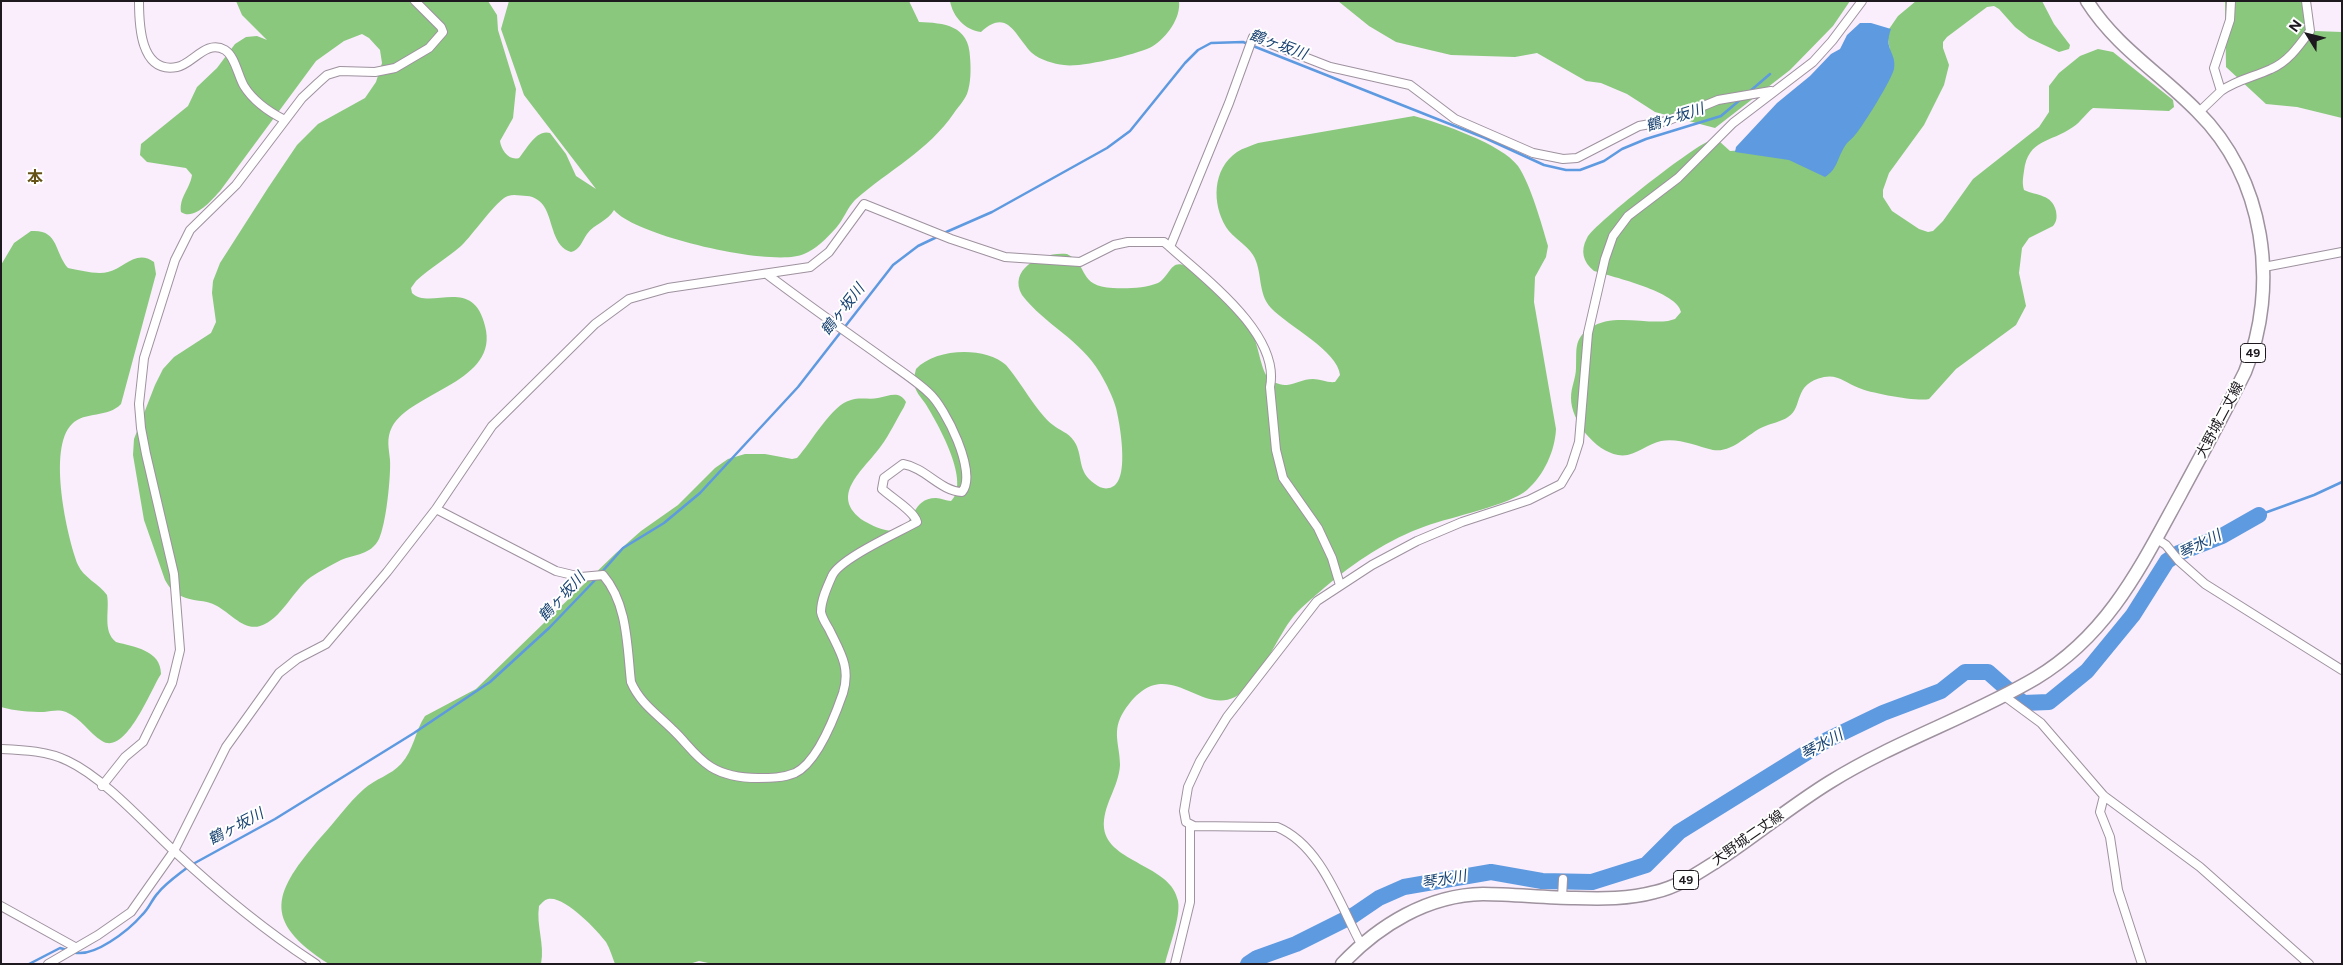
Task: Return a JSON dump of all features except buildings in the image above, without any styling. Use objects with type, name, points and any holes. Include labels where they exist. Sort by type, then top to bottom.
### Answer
[{"type":"main road","name":"大野城二丈線","points":[[1342,964],[1361,944],[1401,916],[1448,899],[1482,894],[1562,888],[1619,899],[1669,888],[1693,876],[1736,848],[1832,781],[1886,752],[2003,695],[2061,661],[2100,626],[2120,602],[2234,394],[2254,352],[2263,304],[2264,267],[2258,222],[2250,195],[2224,145],[2199,112],[2114,38],[2087,1]]},
{"type":"street","points":[[139,1],[139,28],[144,48],[150,57],[166,66],[177,67],[203,50],[213,47],[224,49],[229,54],[244,87],[263,107],[285,120]]},
{"type":"street","points":[[102,786],[124,757],[142,742],[172,683],[180,650],[174,574],[141,428],[139,404],[144,358],[175,260],[190,230],[236,185],[302,98],[327,76],[340,71],[385,71],[411,60],[429,48],[441,36],[442,30],[415,1]]},
{"type":"street","points":[[1175,964],[1190,902],[1190,825],[1183,817],[1188,787],[1200,761],[1227,717],[1317,601],[1372,565],[1417,541],[1462,522],[1529,500],[1561,484],[1571,467],[1580,442],[1588,333],[1605,259],[1613,236],[1628,216],[1678,178],[1733,123],[1775,90],[1802,72],[1824,51],[1862,1]]},
{"type":"street","points":[[2221,91],[2214,68],[2230,20],[2231,1]]},
{"type":"street","points":[[2199,112],[2232,83],[2273,68],[2290,56],[2310,32],[2306,1]]},
{"type":"street","points":[[1170,247],[1253,37],[1330,68],[1410,85],[1455,119],[1533,153],[1563,159],[1577,158],[1638,126],[1667,121],[1718,100],[1775,90]]},
{"type":"street","points":[[48,964],[98,935],[131,912],[174,851],[226,747],[278,673],[297,659],[326,644],[387,572],[436,509],[492,426],[595,324],[629,299],[668,288],[754,275],[768,275],[810,267],[829,252],[864,204],[951,239],[1005,257],[1080,262],[1114,245],[1128,242],[1164,242],[1236,308],[1252,327],[1264,348],[1272,379],[1270,395],[1276,450],[1284,478],[1318,528],[1332,558],[1340,585]]},
{"type":"street","points":[[2264,267],[2342,252]]},
{"type":"street","points":[[436,509],[556,571],[581,577],[603,576],[609,583],[623,616],[630,682],[634,690],[646,706],[673,730],[698,757],[713,768],[746,778],[779,778],[796,773],[807,764],[822,743],[843,693],[847,674],[844,661],[821,614],[822,602],[832,574],[838,567],[856,555],[917,522],[911,512],[882,489],[884,478],[903,464],[930,476],[951,492],[962,492],[967,487],[968,478],[965,461],[956,436],[931,394],[768,275]]},
{"type":"street","points":[[2156,538],[2205,584],[2342,670]]},
{"type":"street","points":[[2003,695],[2041,723],[2104,796],[2200,867],[2310,964]]},
{"type":"street","points":[[1,749],[41,753],[68,761],[132,810],[220,893],[258,924],[316,964]]},
{"type":"street","points":[[2104,796],[2100,812],[2110,838],[2118,890],[2142,964]]},
{"type":"street","points":[[1190,825],[1240,828],[1277,827],[1290,832],[1318,861],[1361,944]]},
{"type":"street","points":[[1,906],[75,947]]},
{"type":"green space","points":[[236,1],[488,1],[497,15],[498,30],[516,89],[513,118],[500,141],[502,148],[512,158],[519,158],[536,137],[540,134],[550,133],[566,154],[576,176],[596,189],[524,95],[501,29],[509,1],[909,1],[919,22],[946,25],[960,32],[965,38],[969,46],[970,81],[967,94],[944,126],[908,160],[855,200],[833,232],[804,254],[788,257],[765,257],[706,247],[648,230],[627,220],[614,210],[587,234],[579,247],[571,252],[560,245],[544,206],[535,198],[510,195],[503,199],[461,246],[421,276],[411,288],[412,293],[420,297],[429,299],[451,297],[471,302],[479,311],[485,326],[486,345],[480,360],[467,373],[417,404],[402,415],[392,427],[388,440],[390,468],[388,500],[379,539],[367,551],[341,560],[311,577],[275,617],[260,626],[254,627],[243,624],[212,604],[178,595],[168,585],[144,520],[133,455],[134,439],[163,369],[174,357],[211,333],[216,322],[212,293],[213,281],[220,263],[268,188],[297,145],[318,124],[365,98],[376,82],[382,63],[380,50],[369,38],[362,34],[344,41],[316,61],[220,191],[197,212],[186,214],[181,212],[183,197],[192,175],[186,168],[147,162],[140,155],[141,144],[188,106],[197,87],[217,68],[235,44],[246,37],[257,36],[267,40],[242,15]]},
{"type":"green space","points":[[950,1],[1179,1],[1179,7],[1172,27],[1153,46],[1110,60],[1072,65],[1052,63],[1035,55],[1016,32],[1005,23],[998,22],[990,25],[981,32],[970,29],[957,17]]},
{"type":"green space","points":[[1338,1],[1850,1],[1833,26],[1790,70],[1715,128],[1655,112],[1627,94],[1601,83],[1586,81],[1537,53],[1515,57],[1451,55],[1396,42],[1369,26]]},
{"type":"green space","points":[[1916,1],[2042,1],[2054,24],[2070,45],[2069,49],[2059,52],[2029,38],[1994,6],[1987,7],[1947,37],[1943,42],[1943,48],[1949,65],[1944,85],[1924,125],[1889,173],[1883,190],[1883,197],[1892,211],[1919,229],[1928,232],[1933,231],[1943,221],[1973,179],[2039,127],[2049,112],[2049,86],[2059,73],[2080,56],[2098,49],[2113,52],[2173,100],[2174,107],[2169,111],[2093,108],[2076,125],[2035,147],[2026,161],[2024,190],[2048,198],[2054,205],[2057,217],[2053,226],[2029,238],[2022,248],[2019,273],[2026,306],[2016,325],[1956,369],[1929,399],[1905,398],[1865,390],[1829,376],[1814,380],[1807,385],[1800,396],[1796,408],[1788,417],[1757,430],[1727,449],[1713,450],[1681,441],[1668,440],[1661,441],[1635,453],[1624,455],[1618,455],[1601,448],[1586,434],[1572,407],[1571,394],[1576,372],[1578,341],[1590,328],[1608,321],[1668,321],[1675,319],[1681,312],[1677,305],[1669,298],[1657,292],[1629,281],[1594,271],[1587,264],[1583,252],[1587,238],[1607,217],[1624,203],[1663,172],[1708,141],[1719,141],[1730,151],[1746,150],[1891,58],[1887,32],[1898,16]]},
{"type":"green space","points":[[2225,1],[2306,1],[2314,31],[2342,32],[2342,118],[2297,107],[2266,104],[2226,67]]},
{"type":"green space","points":[[1414,116],[1470,135],[1499,150],[1518,166],[1527,183],[1548,246],[1546,257],[1535,277],[1534,302],[1556,429],[1551,454],[1539,477],[1527,490],[1519,495],[1494,506],[1412,531],[1372,552],[1335,578],[1294,616],[1251,683],[1235,697],[1221,701],[1167,684],[1153,685],[1139,693],[1124,711],[1120,718],[1117,732],[1120,758],[1119,773],[1108,804],[1104,828],[1108,840],[1116,849],[1153,871],[1173,889],[1178,901],[1178,915],[1165,964],[713,964],[699,961],[689,964],[615,964],[606,942],[595,930],[580,914],[563,902],[555,899],[547,899],[539,906],[542,949],[541,964],[329,964],[307,948],[292,933],[284,919],[282,905],[285,890],[293,874],[305,856],[358,794],[401,764],[409,753],[425,716],[476,689],[616,553],[641,531],[678,505],[715,468],[728,459],[745,454],[765,454],[792,459],[797,458],[829,416],[844,403],[858,399],[900,396],[906,402],[904,407],[884,441],[852,483],[849,493],[849,502],[853,512],[864,521],[889,531],[897,530],[907,523],[922,502],[936,498],[951,501],[956,493],[957,481],[951,454],[933,416],[915,388],[916,369],[924,362],[947,353],[973,352],[997,359],[1006,365],[1047,420],[1074,441],[1083,469],[1089,479],[1099,487],[1105,488],[1110,488],[1118,482],[1121,474],[1122,451],[1120,426],[1113,399],[1092,361],[1073,341],[1031,306],[1022,295],[1019,277],[1030,263],[1048,255],[1067,254],[1079,264],[1085,275],[1094,284],[1118,288],[1136,288],[1153,285],[1162,280],[1175,265],[1179,264],[1191,270],[1217,292],[1241,317],[1253,336],[1264,370],[1269,379],[1275,383],[1285,385],[1313,379],[1335,382],[1340,375],[1331,357],[1279,315],[1267,302],[1253,255],[1229,231],[1221,218],[1217,198],[1219,177],[1229,159],[1237,152],[1258,143]]},
{"type":"green space","points":[[31,231],[40,231],[51,238],[68,268],[104,273],[114,270],[136,258],[142,258],[154,262],[156,274],[121,404],[110,411],[83,417],[72,424],[65,436],[61,452],[60,472],[65,514],[78,565],[107,595],[109,632],[116,642],[145,651],[157,660],[160,666],[161,674],[137,719],[120,739],[111,743],[102,741],[76,718],[66,712],[58,710],[44,712],[28,711],[1,707],[1,265],[14,243]]},
{"type":"water","points":[[1860,23],[1871,23],[1891,29],[1889,46],[1894,59],[1894,69],[1870,113],[1859,130],[1846,144],[1835,167],[1829,174],[1825,177],[1789,160],[1735,152],[1736,147],[1777,103],[1810,76],[1831,54],[1840,49],[1847,35]]},
{"type":"waterway","name":"鶴ヶ坂川","points":[[944,233],[992,212],[1107,148],[1130,131],[1185,63],[1198,50],[1211,43],[1243,42],[1485,138],[1544,165],[1566,170],[1580,170],[1604,161],[1622,149],[1646,139],[1721,116],[1741,99]]},
{"type":"waterway","name":"鶴ヶ坂川","points":[[1749,92],[1770,74]]},
{"type":"waterway","name":"鶴ヶ坂川","points":[[601,573],[623,548],[664,523],[700,493],[798,387],[893,265],[918,246],[939,236]]},
{"type":"waterway","name":"琴水川","points":[[2259,515],[2314,495],[2342,482]]},
{"type":"waterway","name":"琴水川","points":[[1248,964],[1257,958],[1296,944],[1354,915],[1379,898],[1404,887],[1491,872],[1542,881],[1592,882],[1646,865],[1679,832],[1827,740],[1883,713],[1941,691],[1965,672],[1988,672],[2023,703],[2049,702],[2087,671],[2133,615],[2167,561],[2179,553],[2222,536],[2259,515]]},
{"type":"waterway","name":"鶴ヶ坂川","points":[[193,864],[275,819],[414,733],[490,682],[549,628],[598,577]]},
{"type":"waterway","name":"鶴ヶ坂川","points":[[73,952],[90,951],[120,935],[144,913],[156,895],[188,867]]},
{"type":"waterway","name":"鶴ヶ坂川","points":[[29,964],[60,948],[67,950]]},
{"type":"district","name":"本","points":[[35,178]]}]
